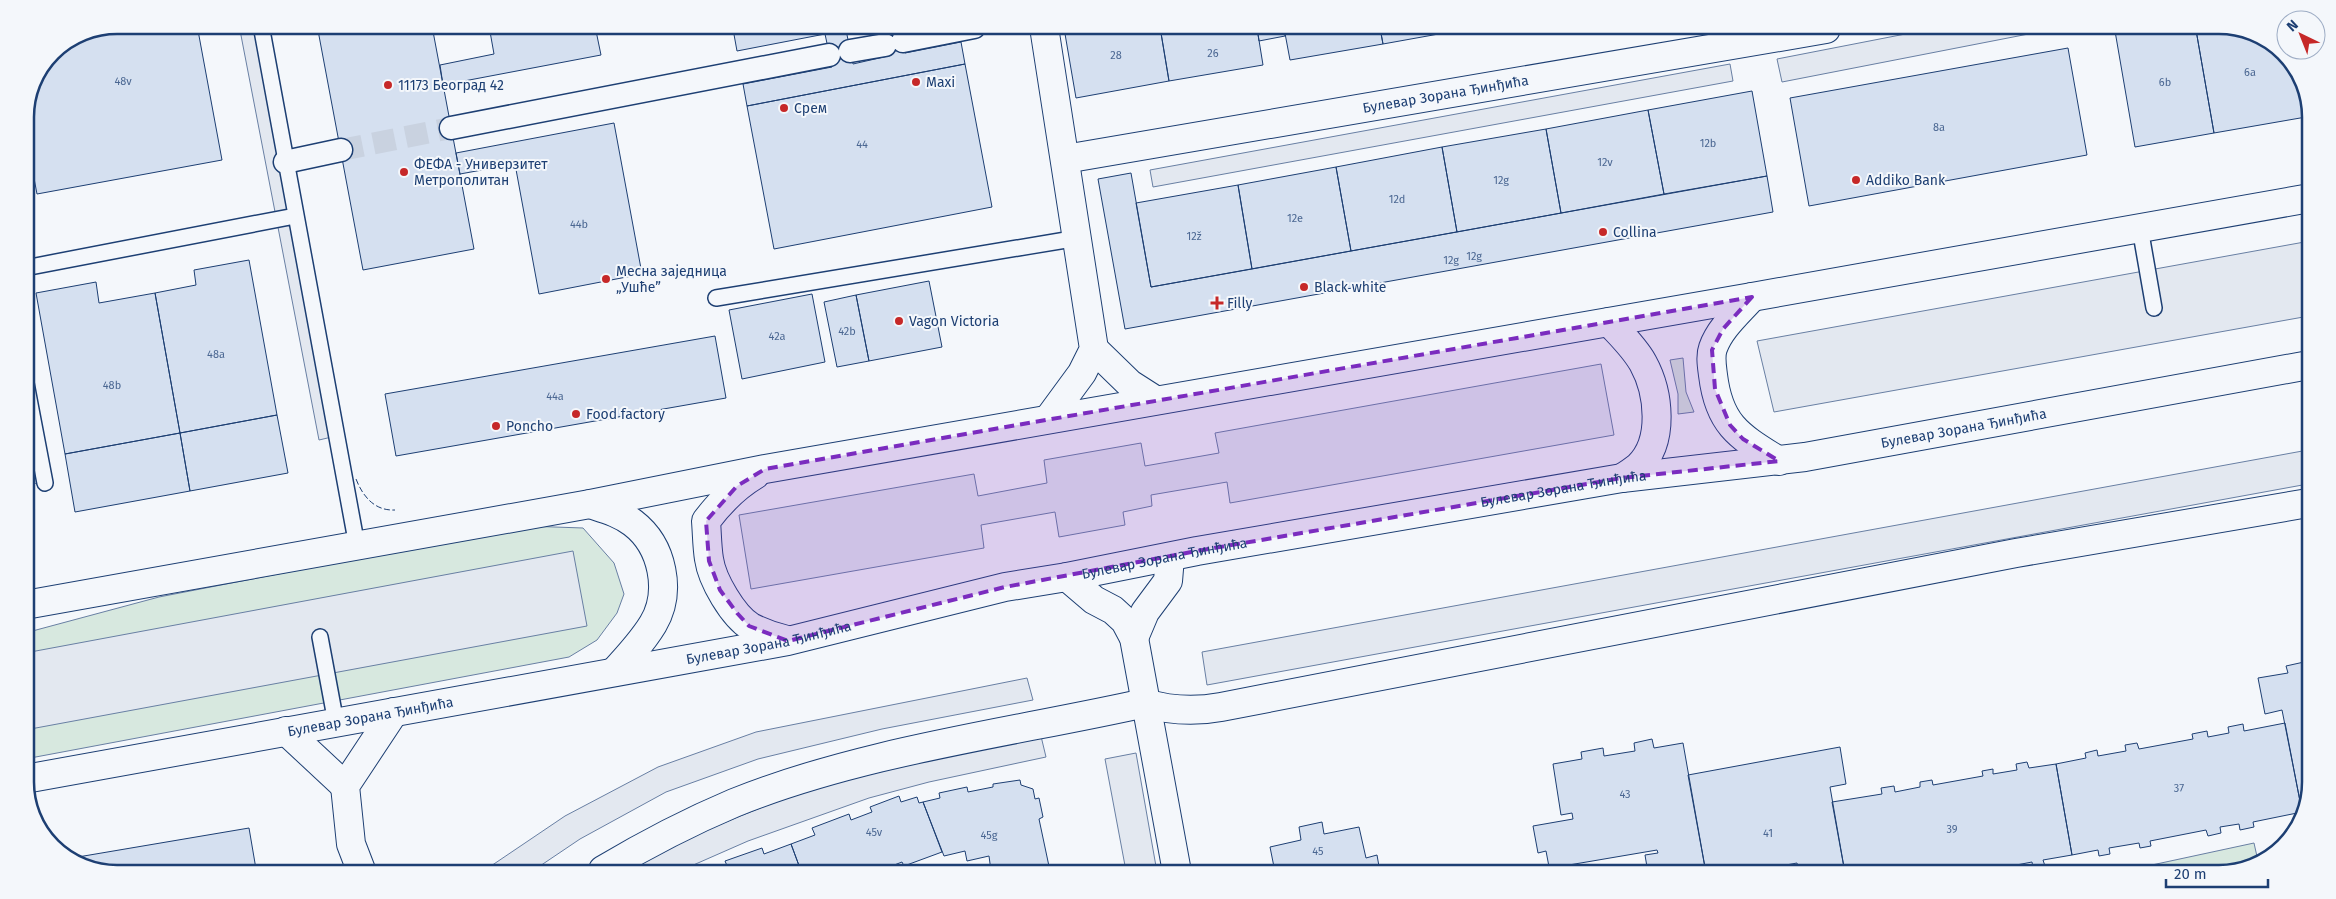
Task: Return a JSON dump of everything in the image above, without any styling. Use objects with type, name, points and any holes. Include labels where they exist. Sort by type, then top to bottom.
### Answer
[{"type":"street","points":[[451,128],[939,34]]},
{"type":"street","points":[[1045,34],[1094,350],[1082,373],[1049,418]]},
{"type":"street","name":"Булевар Зорана Ђинђића","points":[[1065,159],[1797,34]]},
{"type":"street","points":[[285,162],[341,150]]},
{"type":"street","points":[[34,603],[590,504],[765,469],[1049,418],[1609,322],[2302,199]]},
{"type":"street","points":[[1752,297],[1723,329],[1712,350],[1715,389],[1719,406],[1730,425],[1743,439],[1779,461]]},
{"type":"street","points":[[1609,322],[1630,344],[1643,363],[1654,391],[1658,422],[1648,452],[1639,466],[1622,478]]},
{"type":"street","points":[[1094,350],[1130,384],[1155,400]]},
{"type":"street","name":"Булевар Зорана Ђинђића","points":[[34,777],[788,641],[1005,587],[1067,577],[1170,556],[1622,478],[1779,461],[2302,366]]},
{"type":"street","points":[[765,469],[737,486],[706,521],[709,561],[720,590],[749,626],[769,636],[788,641]]},
{"type":"street","points":[[590,504],[612,511],[633,523],[646,536],[662,567],[663,596],[654,622],[614,672]]},
{"type":"street","points":[[612,865],[688,824],[735,803],[788,784],[929,747],[1145,703],[1178,711],[1200,711],[2016,553],[2302,504]]},
{"type":"street","points":[[1134,638],[1145,612],[1168,580],[1170,556]]},
{"type":"street","points":[[1067,577],[1094,600],[1114,610],[1125,622],[1134,638],[1176,865]]},
{"type":"street","points":[[359,865],[351,844],[345,786],[394,712]]},
{"type":"street","points":[[286,731],[345,786]]},
{"type":"lane","points":[[263,34],[357,546]]},
{"type":"lane","points":[[34,266],[295,216]]},
{"type":"lane","points":[[2140,228],[2154,308]]},
{"type":"lane","points":[[716,298],[1078,238]]},
{"type":"lane","points":[[34,425],[45,483]]},
{"type":"lane","points":[[320,637],[336,722]]},
{"type":"highlighted area","points":[[1752,297],[1723,329],[1712,350],[1715,389],[1730,425],[1743,439],[1779,461],[1622,478],[1197,551],[1005,587],[788,641],[749,626],[720,590],[709,561],[706,521],[737,486],[765,469]]},
{"type":"shaded area","points":[[241,34],[263,34],[336,436],[319,440]]},
{"type":"shaded area","points":[[1905,34],[2028,34],[1782,82],[1777,59]]},
{"type":"shaded area","points":[[1730,64],[1733,81],[1153,187],[1150,170]]},
{"type":"shaded area","points":[[2302,242],[2302,317],[1774,412],[1757,341]]},
{"type":"shaded area","points":[[1683,358],[1686,392],[1694,412],[1678,414],[1678,394],[1670,360]]},
{"type":"shaded area","points":[[1601,364],[1614,435],[1230,503],[1227,482],[1151,495],[1152,506],[1123,512],[1125,525],[1059,537],[1055,512],[981,525],[984,548],[751,589],[739,515],[974,474],[978,496],[1047,483],[1044,460],[1141,443],[1145,466],[1219,453],[1215,433]]},
{"type":"shaded area","points":[[34,424],[45,483],[34,484]]},
{"type":"shaded area","points":[[2302,451],[2302,485],[1207,685],[1202,652]]},
{"type":"shaded area","points":[[526,526],[583,528],[614,563],[624,594],[617,613],[597,640],[569,657],[34,757],[34,631],[159,597]]},
{"type":"shaded area","points":[[573,551],[587,626],[34,728],[34,651]]},
{"type":"shaded area","points":[[1027,678],[1033,700],[882,729],[758,759],[666,792],[580,839],[541,865],[492,865],[565,816],[658,767],[756,732]]},
{"type":"shaded area","points":[[1040,732],[1046,757],[929,782],[869,798],[748,841],[693,865],[637,865],[696,834],[802,791],[863,774]]},
{"type":"shaded area","points":[[1136,753],[1156,865],[1125,865],[1105,759]]},
{"type":"shaded area","points":[[2254,843],[2257,856],[2235,864],[2152,865]]},
{"type":"building","points":[[199,34],[222,160],[37,194],[34,178],[35,101],[40,85],[58,58],[85,40],[101,35]]},
{"type":"building","points":[[319,34],[434,34],[474,249],[363,270]]},
{"type":"building","points":[[490,34],[597,34],[601,55],[443,85],[440,65],[494,54]]},
{"type":"building","points":[[734,34],[825,34],[737,51]]},
{"type":"building","points":[[825,34],[847,34],[853,64],[888,56],[883,34],[901,34],[905,53],[961,42],[965,64],[747,106],[743,84],[832,67]]},
{"type":"building","points":[[1065,34],[1161,34],[1169,81],[1076,98]]},
{"type":"building","points":[[1161,34],[1258,34],[1263,65],[1169,81]]},
{"type":"building","points":[[1258,34],[1285,34],[1285,36],[1259,41]]},
{"type":"building","points":[[1285,34],[1381,34],[1383,44],[1290,60]]},
{"type":"building","points":[[1381,34],[1439,34],[1383,44]]},
{"type":"building","points":[[2116,34],[2197,34],[2214,133],[2135,147]]},
{"type":"building","points":[[2197,34],[2235,35],[2246,38],[2270,51],[2276,56],[2276,60],[2280,60],[2285,66],[2294,80],[2301,101],[2302,118],[2214,133]]},
{"type":"building","points":[[2068,48],[2087,155],[1809,206],[1790,98]]},
{"type":"building","points":[[965,64],[992,207],[774,249],[747,106]]},
{"type":"building","points":[[1752,91],[1767,176],[1664,194],[1648,110]]},
{"type":"building","points":[[1648,110],[1664,194],[1561,213],[1546,129]]},
{"type":"building","points":[[614,123],[642,274],[539,294],[515,164],[460,174],[456,153]]},
{"type":"building","points":[[1546,129],[1561,213],[1457,232],[1442,147]]},
{"type":"building","points":[[1442,147],[1457,232],[1351,251],[1336,167]]},
{"type":"building","points":[[1336,167],[1351,251],[1252,269],[1238,185]]},
{"type":"building","points":[[1131,173],[1151,287],[1767,176],[1773,212],[1125,329],[1098,179]]},
{"type":"building","points":[[1238,185],[1252,269],[1151,287],[1136,203]]},
{"type":"building","points":[[249,260],[277,415],[180,433],[155,293],[196,285],[194,270]]},
{"type":"building","name":"Vagon Victoria","points":[[929,281],[942,347],[869,361],[856,295]]},
{"type":"building","points":[[96,282],[99,303],[155,293],[180,433],[65,454],[36,293]]},
{"type":"building","points":[[812,294],[825,362],[742,379],[729,310]]},
{"type":"building","points":[[856,295],[869,361],[837,367],[824,302]]},
{"type":"building","points":[[715,336],[726,398],[396,456],[385,394]]},
{"type":"building","points":[[277,415],[288,473],[190,491],[180,433]]},
{"type":"building","points":[[180,433],[190,491],[75,512],[65,454]]},
{"type":"building","points":[[2302,662],[2302,782],[2300,801],[2282,710],[2265,714],[2258,678],[2288,673],[2286,666]]},
{"type":"building","points":[[2285,723],[2300,802],[2296,813],[2253,822],[2254,827],[2240,830],[2239,824],[2220,827],[2221,833],[2208,836],[2206,830],[2150,841],[2151,846],[2140,848],[2139,843],[2109,848],[2110,854],[2099,856],[2098,850],[2072,855],[2056,764],[2086,758],[2085,753],[2097,750],[2098,756],[2126,751],[2125,745],[2137,743],[2139,749],[2193,739],[2192,734],[2207,731],[2208,737],[2229,733],[2228,727],[2243,724],[2244,731]]},
{"type":"building","points":[[1652,739],[1654,748],[1683,743],[1705,865],[1647,865],[1645,855],[1658,853],[1657,850],[1569,865],[1549,865],[1546,851],[1538,853],[1533,826],[1573,819],[1572,813],[1561,815],[1553,764],[1582,759],[1581,752],[1603,748],[1604,756],[1635,751],[1634,743]]},
{"type":"building","points":[[1840,747],[1846,784],[1830,787],[1844,865],[1798,865],[1797,863],[1786,865],[1705,865],[1688,775]]},
{"type":"building","points":[[2027,762],[2029,768],[2056,764],[2072,855],[2043,860],[2045,865],[2032,865],[2032,862],[2016,865],[1844,865],[1832,802],[1882,794],[1881,788],[1894,786],[1895,792],[1920,787],[1920,782],[1932,780],[1933,785],[1983,776],[1982,771],[1993,769],[1993,774],[2017,770],[2016,764]]},
{"type":"building","points":[[1020,780],[1021,785],[1033,789],[1035,799],[1039,798],[1043,817],[1039,819],[1049,865],[990,865],[989,856],[967,861],[965,851],[944,856],[923,802],[940,798],[939,793],[967,787],[968,792],[993,787],[993,784]]},
{"type":"building","points":[[899,796],[901,802],[917,797],[919,803],[923,802],[942,852],[907,865],[904,865],[902,862],[894,865],[799,865],[791,844],[815,835],[812,828],[849,814],[851,820],[872,812],[870,807]]},
{"type":"building","points":[[1322,822],[1324,834],[1359,827],[1366,858],[1377,855],[1379,865],[1274,865],[1270,847],[1301,840],[1299,827]]},
{"type":"building","points":[[249,828],[255,865],[117,865],[101,864],[80,857]]},
{"type":"building","points":[[791,844],[799,865],[727,865],[725,861],[762,848],[764,854]]},
{"type":"tunnel","points":[[341,150],[451,128]]},
{"type":"fence","points":[[356,479],[362,492],[371,502],[381,508],[395,510]]},
{"type":"place","name":"Maxi","points":[[916,82]]},
{"type":"place","name":"11173 Београд 42","points":[[388,85]]},
{"type":"place","name":"Срем","points":[[784,108]]},
{"type":"place","name":"ФЕФА - Универзитет Метрополитан","points":[[404,172]]},
{"type":"place","name":"Addiko Bank","points":[[1856,180]]},
{"type":"place","name":"Collina","points":[[1603,232]]},
{"type":"place","name":"Месна заједница „Ушће”","points":[[606,279]]},
{"type":"place","name":"Black white","points":[[1304,287]]},
{"type":"place","name":"Filly","points":[[1217,303]]},
{"type":"place","name":"Vagon Victoria","points":[[899,321]]},
{"type":"place","name":"Food factory","points":[[576,414]]},
{"type":"place","name":"Poncho","points":[[496,426]]}]
